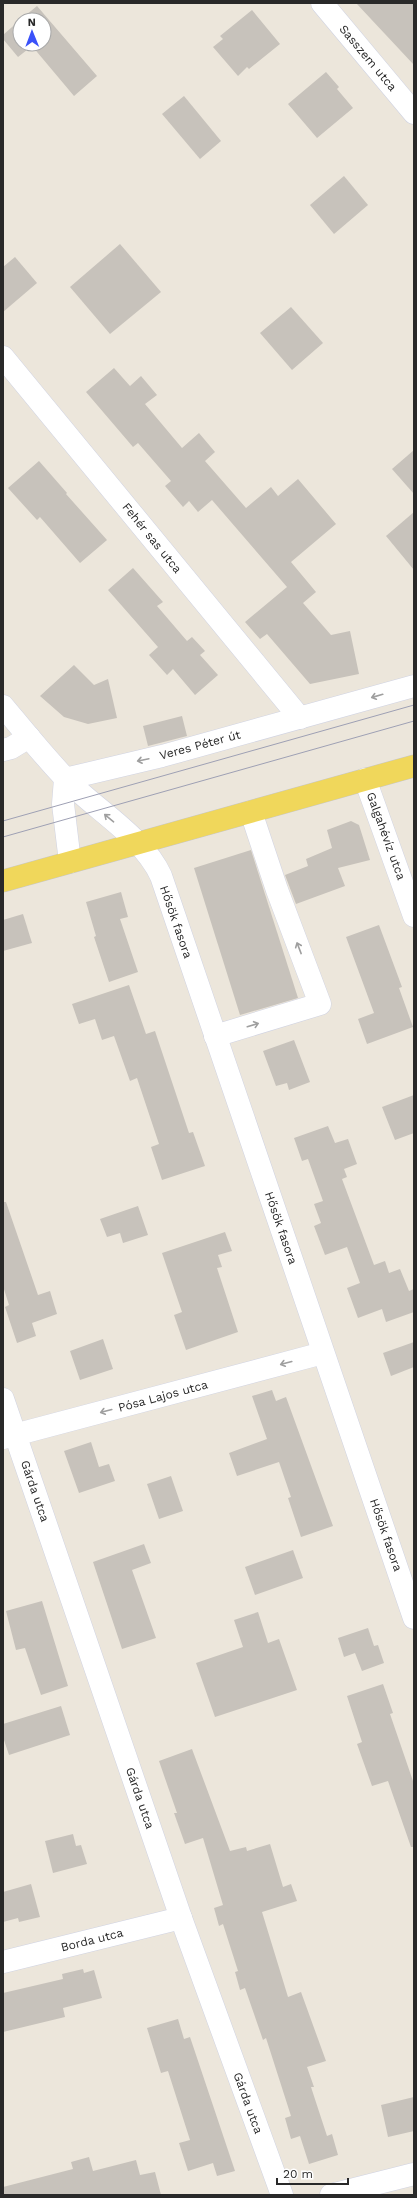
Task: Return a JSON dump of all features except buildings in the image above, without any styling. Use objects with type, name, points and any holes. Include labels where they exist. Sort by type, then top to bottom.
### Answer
[{"type":"main road","points":[[3,881],[414,766]]},
{"type":"street","name":"Sasszem utca","points":[[322,3],[414,113]]},
{"type":"street","name":"Fehér sas utca","points":[[3,357],[300,718]]},
{"type":"street","name":"Veres Péter út","points":[[65,779],[162,756],[414,686]]},
{"type":"street","name":"Hősök fasora","points":[[3,706],[65,779],[138,844],[161,876],[414,1618]]},
{"type":"street","points":[[3,750],[11,748],[29,737]]},
{"type":"street","points":[[65,779],[63,804],[70,862]]},
{"type":"street","name":"Galgahévíz utca","points":[[365,779],[414,916]]},
{"type":"street","points":[[215,1036],[320,1004],[276,890],[251,812]]},
{"type":"street","name":"Pósa Lajos utca","points":[[9,1436],[323,1353]]},
{"type":"street","name":"Gárda utca","points":[[3,1399],[9,1436],[282,2195]]},
{"type":"street","name":"Borda utca","points":[[3,1962],[182,1918]]},
{"type":"street","points":[[331,2195],[414,2174]]},
{"type":"tram line","points":[[3,821],[414,705]]},
{"type":"tram line","points":[[3,837],[414,721]]}]
